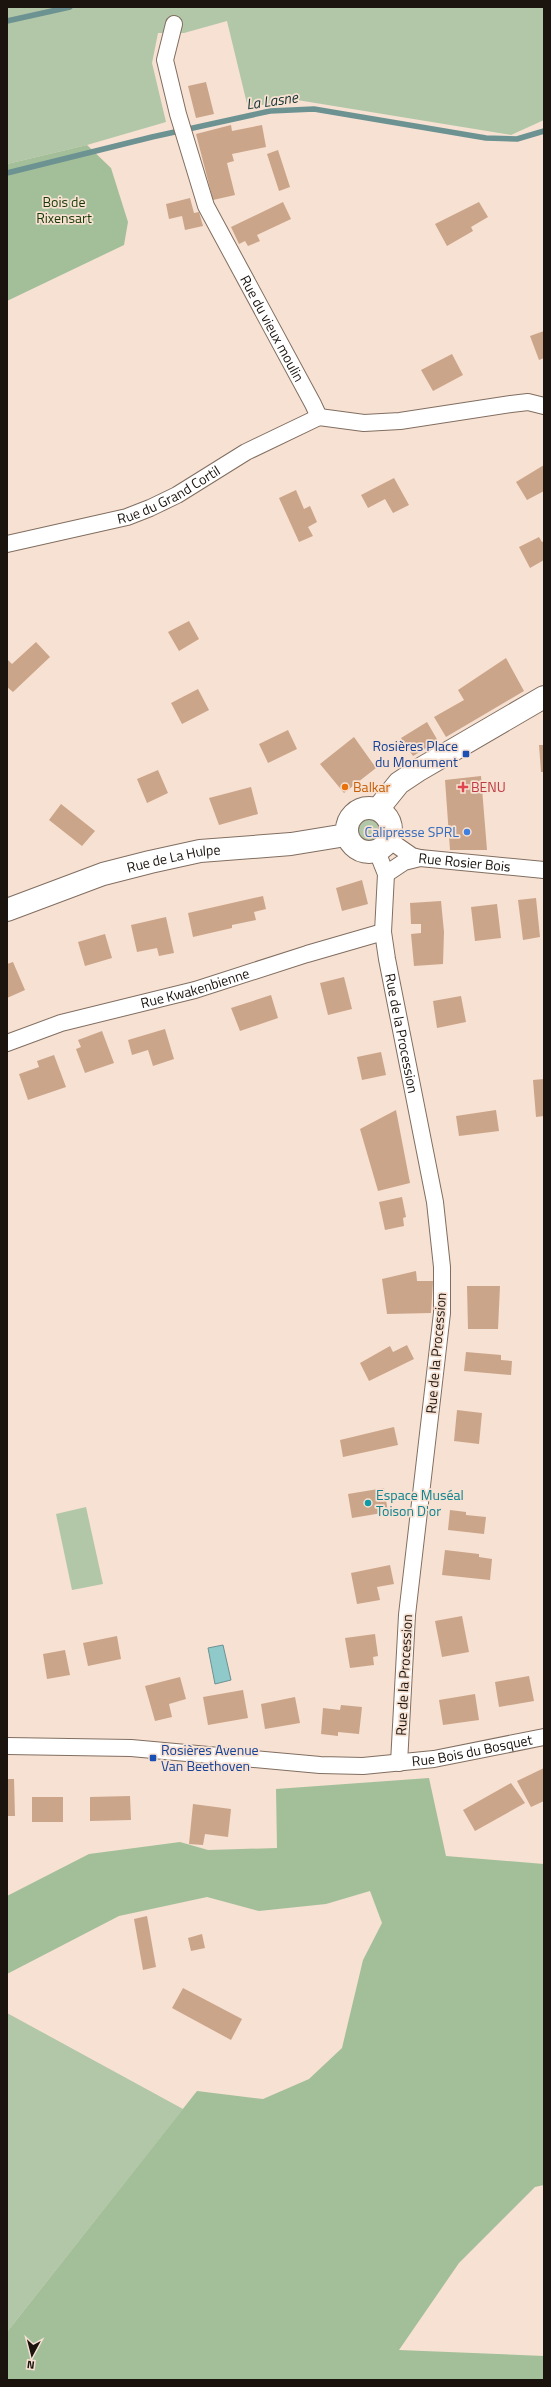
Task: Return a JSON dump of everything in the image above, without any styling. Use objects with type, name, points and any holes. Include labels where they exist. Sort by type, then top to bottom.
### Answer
[{"type":"street","name":"Rue du vieux moulin","points":[[174,24],[165,60],[187,147],[206,206],[314,404],[319,417]]},
{"type":"street","points":[[319,417],[364,423],[400,421],[528,402],[544,406]]},
{"type":"street","name":"Rue du Grand Cortil","points":[[7,544],[127,517],[150,508],[177,495],[246,452],[319,417]]},
{"type":"street","points":[[378,809],[399,783],[544,697]]},
{"type":"street","points":[[367,808],[378,809],[385,814],[390,822],[392,831],[383,845],[369,851],[356,849],[346,835],[346,825],[358,810],[367,808]]},
{"type":"street","name":"Rue de La Hulpe","points":[[7,910],[102,874],[150,862],[200,851],[291,844],[346,835]]},
{"type":"street","name":"Rue Rosier Bois","points":[[383,845],[420,858],[544,870]]},
{"type":"street","name":"Rue de la Procession","points":[[383,845],[386,874],[383,932],[433,1195],[442,1266],[442,1313],[440,1342],[407,1615],[399,1763]]},
{"type":"street","points":[[386,874],[404,862],[420,858]]},
{"type":"street","name":"Rue Kwakenbienne","points":[[7,1043],[61,1023],[195,990],[307,954],[383,932]]},
{"type":"street","name":"Rue Bois du Bosquet","points":[[7,1746],[131,1748],[320,1765],[363,1766],[434,1759],[544,1737]]},
{"type":"green space","points":[[7,7],[544,7],[544,120],[511,135],[291,99],[248,108],[227,21],[184,33],[158,33],[152,63],[166,122],[87,145],[7,164]]},
{"type":"green space","name":"Bois de Rixensart","points":[[87,145],[111,168],[128,222],[124,245],[7,301],[7,164]]},
{"type":"green space","points":[[369,819],[377,822],[380,830],[377,838],[369,841],[361,838],[358,830],[361,822]]},
{"type":"green space","points":[[86,1507],[103,1584],[72,1590],[56,1514]]},
{"type":"green space","points":[[429,1778],[446,1856],[544,1864],[544,2185],[535,2187],[459,2263],[399,2350],[544,2356],[544,2380],[7,2380],[7,2332],[197,2091],[263,2099],[309,2079],[342,2048],[363,1960],[382,1923],[370,1891],[326,1904],[259,1911],[207,1897],[119,1916],[7,1974],[7,1896],[89,1854],[180,1842],[208,1850],[277,1848],[276,1789]]},
{"type":"green space","points":[[7,2013],[183,2109],[7,2332]]},
{"type":"water","points":[[223,1645],[231,1680],[215,1684],[208,1648]]},
{"type":"building","points":[[206,82],[214,114],[196,118],[188,86]]},
{"type":"building","points":[[231,125],[232,131],[262,125],[266,147],[232,154],[234,161],[227,163],[235,195],[213,200],[196,134]]},
{"type":"building","points":[[278,150],[290,187],[279,191],[267,154]]},
{"type":"building","points":[[190,198],[194,213],[199,212],[203,226],[185,230],[182,216],[169,219],[166,204]]},
{"type":"building","points":[[283,202],[291,219],[257,235],[260,241],[248,246],[245,241],[239,244],[231,227]]},
{"type":"building","points":[[479,202],[488,217],[471,227],[473,231],[447,246],[435,224]]},
{"type":"building","points":[[544,331],[544,358],[539,360],[530,336]]},
{"type":"building","points":[[452,354],[463,375],[433,391],[421,370]]},
{"type":"building","points":[[544,465],[544,491],[527,500],[516,482]]},
{"type":"building","points":[[394,478],[409,505],[393,513],[385,499],[368,508],[361,495]]},
{"type":"building","points":[[296,490],[304,509],[310,506],[317,522],[308,527],[313,536],[299,542],[279,498]]},
{"type":"building","points":[[539,537],[542,542],[544,541],[544,560],[530,568],[519,547]]},
{"type":"building","points":[[189,621],[199,639],[179,651],[168,632]]},
{"type":"building","points":[[36,642],[50,657],[13,692],[7,687],[7,659],[12,664]]},
{"type":"building","points":[[506,658],[524,691],[446,737],[434,717],[464,700],[458,690]]},
{"type":"building","points":[[198,689],[209,710],[182,724],[171,703]]},
{"type":"building","points":[[427,722],[438,741],[413,756],[401,738]]},
{"type":"building","points":[[288,730],[297,749],[268,763],[259,744]]},
{"type":"building","points":[[354,737],[376,768],[344,793],[320,764]]},
{"type":"building","points":[[539,745],[544,745],[544,772],[541,772]]},
{"type":"building","points":[[158,770],[168,793],[147,803],[137,779]]},
{"type":"building","points":[[481,776],[487,850],[450,850],[445,780]]},
{"type":"building","points":[[251,787],[258,814],[219,825],[209,798]]},
{"type":"building","points":[[61,804],[95,831],[82,846],[49,820]]},
{"type":"building","points":[[362,880],[368,904],[342,911],[336,888]]},
{"type":"building","points":[[263,896],[266,909],[254,912],[256,920],[232,925],[232,928],[193,937],[188,913]]},
{"type":"building","points":[[536,898],[540,937],[523,940],[518,900]]},
{"type":"building","points":[[441,901],[444,932],[443,964],[414,966],[411,934],[421,933],[421,924],[411,924],[410,903]]},
{"type":"building","points":[[497,904],[501,938],[475,941],[471,907]]},
{"type":"building","points":[[166,917],[174,953],[159,956],[157,948],[137,952],[131,925]]},
{"type":"building","points":[[105,934],[112,958],[85,966],[78,942]]},
{"type":"building","points":[[13,962],[25,990],[7,998],[7,964]]},
{"type":"building","points":[[344,977],[352,1009],[328,1015],[320,983]]},
{"type":"building","points":[[271,995],[278,1018],[240,1031],[231,1008]]},
{"type":"building","points":[[461,996],[466,1022],[437,1028],[433,1001]]},
{"type":"building","points":[[165,1029],[174,1059],[153,1066],[148,1050],[132,1055],[128,1040]]},
{"type":"building","points":[[102,1031],[114,1063],[85,1073],[76,1049],[81,1047],[78,1040]]},
{"type":"building","points":[[381,1052],[386,1075],[362,1080],[357,1057]]},
{"type":"building","points":[[54,1055],[66,1087],[28,1100],[19,1074],[39,1067],[37,1061]]},
{"type":"building","points":[[544,1079],[544,1116],[536,1117],[533,1080]]},
{"type":"building","points":[[396,1110],[410,1183],[378,1191],[360,1129]]},
{"type":"building","points":[[496,1110],[499,1131],[459,1136],[456,1116]]},
{"type":"building","points":[[402,1197],[406,1217],[403,1218],[404,1226],[385,1230],[379,1202]]},
{"type":"building","points":[[416,1271],[417,1281],[433,1281],[431,1313],[387,1314],[382,1279]]},
{"type":"building","points":[[467,1286],[500,1286],[498,1329],[468,1329]]},
{"type":"building","points":[[407,1345],[414,1359],[369,1381],[360,1363],[390,1346],[393,1352]]},
{"type":"building","points":[[466,1352],[501,1355],[501,1360],[512,1361],[511,1375],[464,1371]]},
{"type":"building","points":[[457,1410],[482,1413],[479,1444],[454,1441]]},
{"type":"building","points":[[394,1427],[398,1445],[343,1457],[340,1440]]},
{"type":"building","name":"Espace Muséal Toison D'or","points":[[384,1488],[388,1512],[352,1518],[348,1494]]},
{"type":"building","points":[[450,1510],[466,1512],[466,1515],[486,1517],[484,1534],[448,1530]]},
{"type":"building","points":[[445,1550],[479,1554],[479,1557],[492,1559],[490,1580],[442,1575]]},
{"type":"building","points":[[390,1565],[394,1584],[377,1587],[380,1600],[357,1604],[351,1573]]},
{"type":"building","points":[[462,1616],[469,1652],[442,1657],[435,1621]]},
{"type":"building","points":[[375,1634],[378,1656],[373,1657],[374,1665],[350,1668],[345,1638]]},
{"type":"building","points":[[117,1636],[121,1659],[88,1666],[83,1643]]},
{"type":"building","points":[[65,1650],[70,1675],[47,1679],[43,1654]]},
{"type":"building","points":[[529,1676],[534,1701],[499,1707],[495,1682]]},
{"type":"building","points":[[180,1677],[186,1699],[169,1704],[172,1717],[155,1721],[145,1686]]},
{"type":"building","points":[[243,1690],[248,1718],[208,1725],[203,1697]]},
{"type":"building","points":[[475,1694],[479,1720],[443,1725],[439,1700]]},
{"type":"building","points":[[295,1697],[300,1723],[265,1729],[261,1704]]},
{"type":"building","points":[[341,1705],[362,1707],[359,1734],[338,1732],[338,1736],[321,1734],[323,1708],[340,1710]]},
{"type":"building","points":[[544,1768],[544,1801],[531,1807],[517,1781]]},
{"type":"building","points":[[7,1779],[14,1779],[15,1816],[7,1816]]},
{"type":"building","points":[[511,1783],[525,1803],[475,1831],[463,1810]]},
{"type":"building","points":[[130,1796],[131,1820],[90,1821],[90,1797]]},
{"type":"building","points":[[32,1797],[63,1797],[63,1822],[32,1822]]},
{"type":"building","points":[[193,1804],[231,1809],[228,1837],[205,1834],[203,1845],[189,1844]]},
{"type":"building","points":[[147,1916],[156,1967],[143,1970],[134,1919]]},
{"type":"building","points":[[202,1934],[205,1948],[191,1951],[188,1938]]},
{"type":"building","points":[[183,1988],[242,2019],[231,2040],[172,2008]]},
{"type":"waterway","points":[[7,21],[70,7]]},
{"type":"waterway","name":"La Lasne","points":[[7,173],[152,137],[270,111],[314,109],[486,138],[517,139],[544,131]]},
{"type":"place","name":"Rosières Place du Monument","points":[[466,754]]},
{"type":"place","name":"Balkar","points":[[345,787]]},
{"type":"place","name":"BENU","points":[[463,787]]},
{"type":"place","name":"Calipresse SPRL","points":[[467,832]]},
{"type":"place","name":"Espace Muséal Toison D'or","points":[[368,1503]]},
{"type":"place","name":"Rosières Avenue Van Beethoven","points":[[153,1758]]}]
